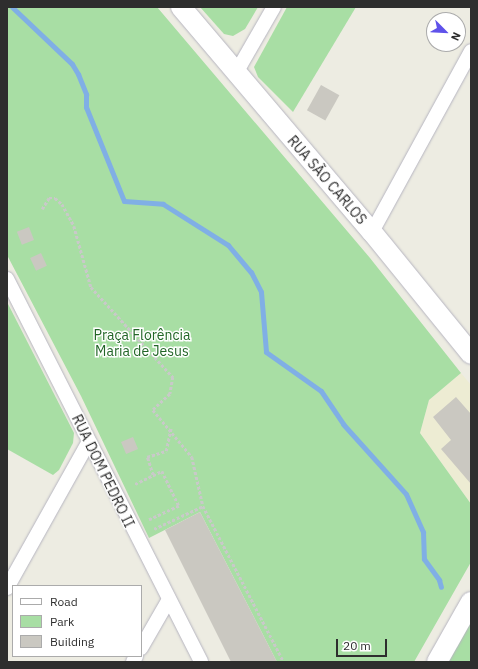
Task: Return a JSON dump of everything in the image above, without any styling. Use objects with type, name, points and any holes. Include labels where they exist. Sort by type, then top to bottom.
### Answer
[{"type":"main road","name":"RUA SÃO CARLOS","points":[[181,7],[372,232],[471,354]]},
{"type":"main road","points":[[438,662],[471,602]]},
{"type":"street","points":[[236,73],[274,7]]},
{"type":"street","points":[[372,232],[471,51]]},
{"type":"street","name":"RUA DOM PEDRO II","points":[[7,279],[168,601],[202,662]]},
{"type":"street","points":[[7,588],[89,441]]},
{"type":"street","points":[[142,646],[168,601]]},
{"type":"path","points":[[42,209],[49,198],[55,198],[62,204],[74,226],[91,287],[173,377],[170,394],[153,410],[170,428],[192,457],[203,506],[284,662]]},
{"type":"path","points":[[153,475],[147,457],[166,451],[170,428]]},
{"type":"path","points":[[135,484],[162,471],[179,506],[149,520]]},
{"type":"path","points":[[154,529],[203,506]]},
{"type":"shaded area","points":[[461,373],[471,385],[471,504],[420,433],[429,400]]},
{"type":"green space","name":"Praça Florência Maria de Jesus","points":[[7,7],[157,7],[370,258],[461,373],[429,400],[420,433],[471,504],[471,562],[414,662],[277,662],[200,512],[149,538],[81,396],[7,255]]},
{"type":"green space","points":[[200,7],[258,7],[245,29],[233,36],[224,34]]},
{"type":"green space","points":[[287,7],[356,7],[293,112],[258,77],[254,67]]},
{"type":"green space","points":[[7,302],[74,433],[73,443],[59,470],[53,475],[7,449]]},
{"type":"green space","points":[[471,621],[471,662],[447,662]]},
{"type":"building","points":[[321,85],[339,95],[325,121],[307,110]]},
{"type":"building","points":[[29,227],[34,240],[22,245],[17,232]]},
{"type":"building","points":[[41,253],[47,266],[36,271],[30,258]]},
{"type":"building","points":[[456,397],[471,414],[471,484],[441,449],[451,440],[433,417]]},
{"type":"building","points":[[133,437],[138,449],[126,454],[121,442]]},
{"type":"building","points":[[200,512],[277,662],[231,662],[165,530]]},
{"type":"waterway","points":[[12,7],[72,64],[78,74],[86,94],[86,107],[124,201],[163,204],[228,245],[251,272],[261,292],[266,352],[321,391],[343,424],[406,494],[423,532],[424,559],[439,580],[441,587]]}]
